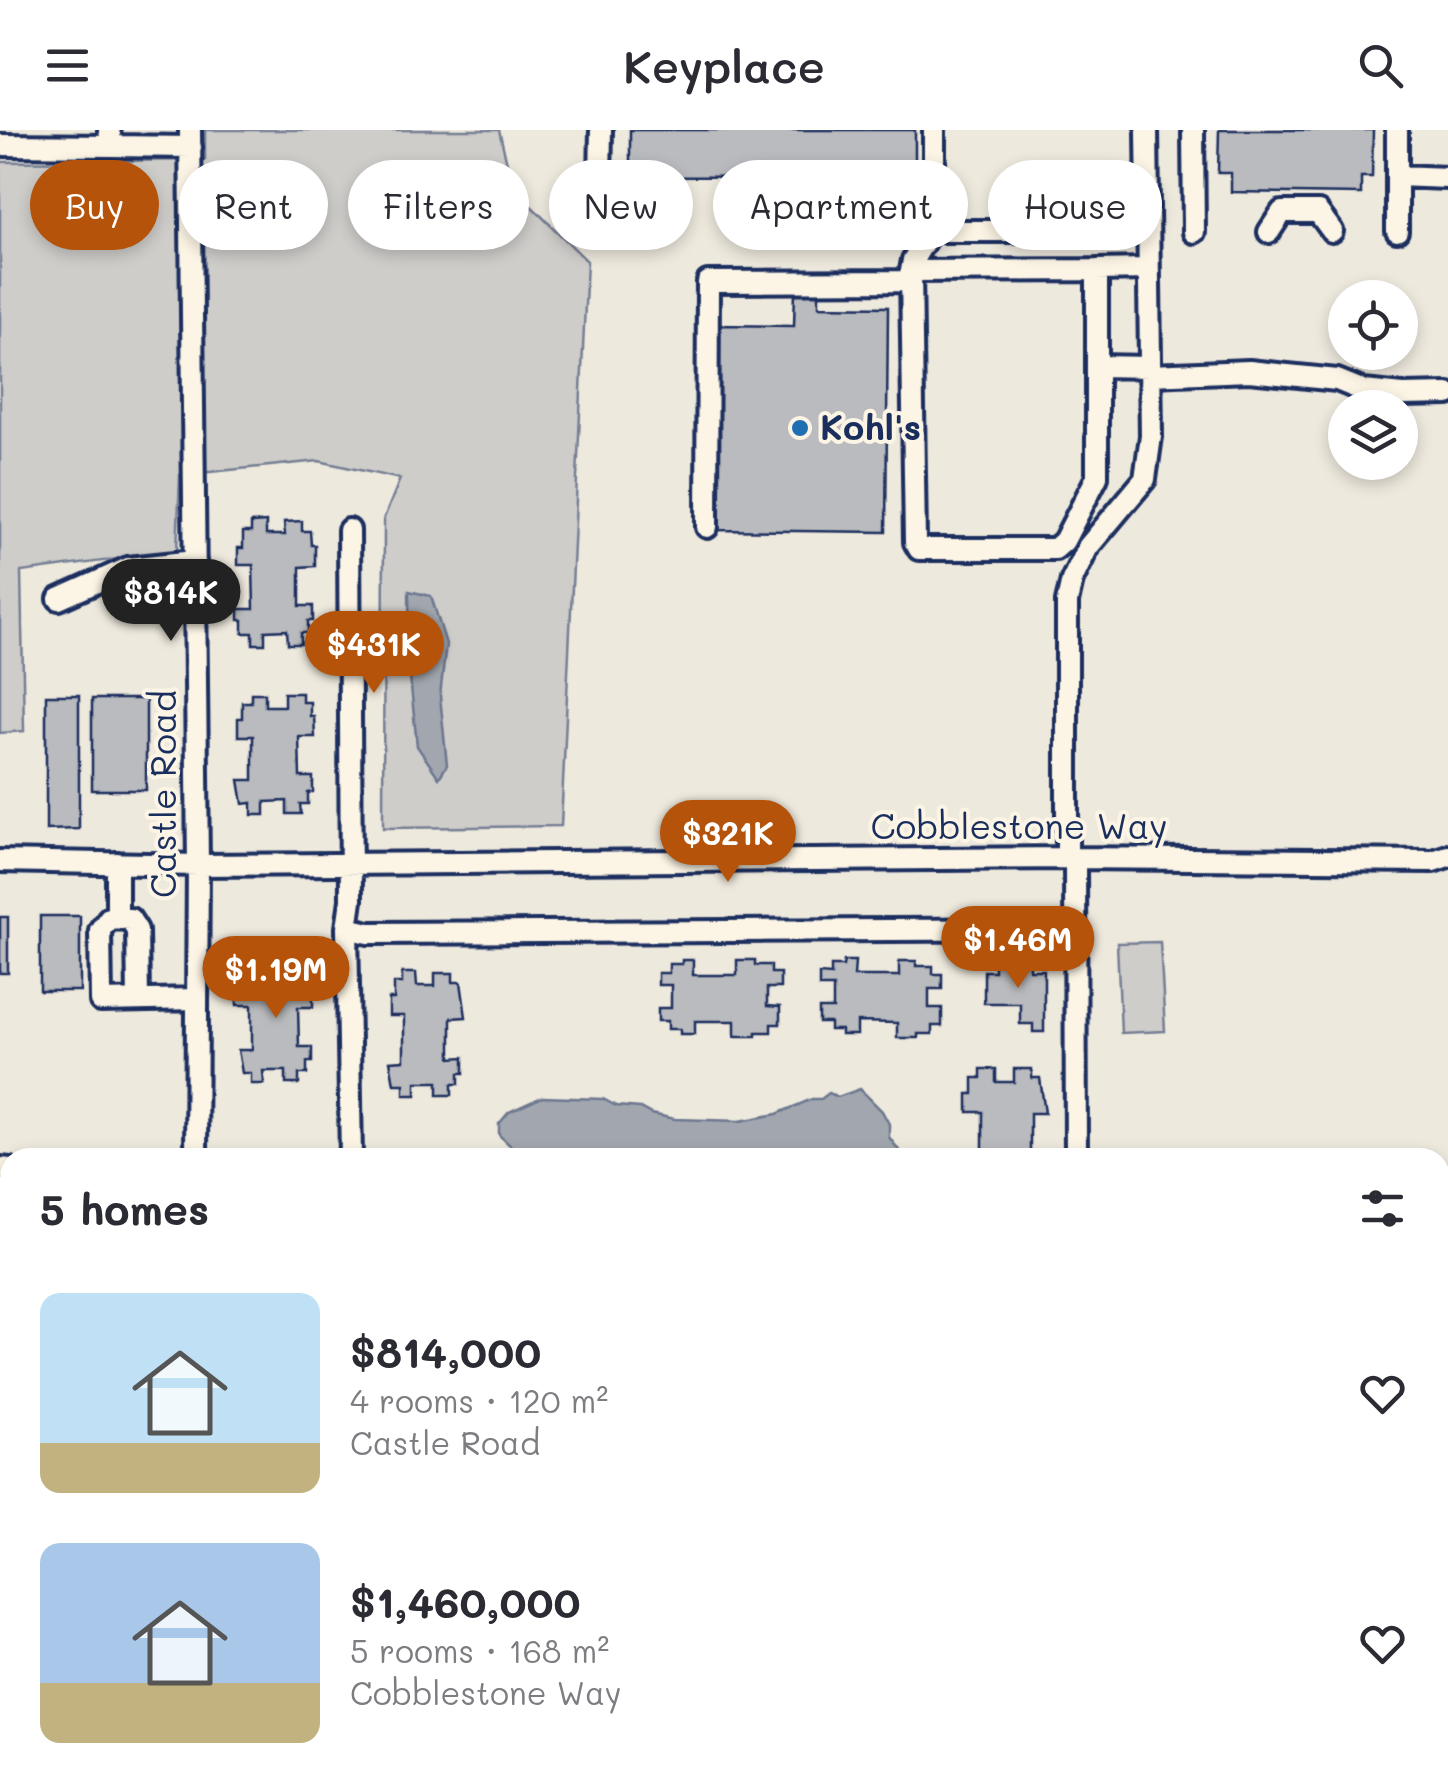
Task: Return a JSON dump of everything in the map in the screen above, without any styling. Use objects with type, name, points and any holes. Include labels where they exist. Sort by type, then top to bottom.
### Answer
[{"type":"street","points":[[600,130],[600,160]]},
{"type":"street","points":[[933,160],[934,130]]},
{"type":"street","points":[[1147,130],[1147,160]]},
{"type":"street","points":[[1194,130],[1194,232]]},
{"type":"street","points":[[1397,130],[1397,231]]},
{"type":"street","points":[[0,145],[110,138],[190,139]]},
{"type":"street","name":"Castle Road","points":[[190,139],[198,865],[196,1148]]},
{"type":"street","points":[[1397,176],[1448,178]]},
{"type":"street","points":[[1269,232],[1282,212],[1318,212],[1332,231]]},
{"type":"street","points":[[920,250],[913,260],[912,276],[915,542],[919,549],[1056,549],[1064,541],[1097,477],[1097,270]]},
{"type":"street","points":[[1076,1148],[1077,929],[1071,858],[1067,602],[1072,580],[1088,547],[1145,478],[1151,436],[1147,250]]},
{"type":"street","points":[[707,528],[708,282],[1147,270]]},
{"type":"street","points":[[1098,366],[1150,371],[1250,370],[1337,380],[1364,391],[1448,394]]},
{"type":"street","points":[[349,530],[347,928],[352,1148]]},
{"type":"street","points":[[59,599],[128,568],[195,561]]},
{"type":"street","name":"Cobblestone Way","points":[[0,861],[198,865],[1071,858],[1433,860],[1448,856]]},
{"type":"street","points":[[117,863],[118,918]]},
{"type":"street","points":[[138,1000],[137,930],[130,919],[110,918],[100,930],[101,1001],[197,1000]]},
{"type":"street","points":[[347,928],[368,933],[1077,929]]},
{"type":"shaded area","points":[[205,130],[499,130],[506,160],[348,160],[348,250],[529,250],[529,204],[549,224],[549,250],[576,250],[587,261],[561,826],[383,828],[384,518],[400,479],[319,461],[180,475],[177,551],[21,572],[24,731],[0,733],[0,162],[30,162],[30,250],[159,250],[159,160],[179,160],[179,250],[328,250],[328,160],[205,160]]},
{"type":"shaded area","points":[[409,591],[431,596],[446,644],[440,696],[447,765],[439,778],[417,746],[410,677]]},
{"type":"shaded area","points":[[1160,942],[1165,1031],[1121,1033],[1117,943]]},
{"type":"shaded area","points":[[860,1089],[882,1111],[889,1124],[889,1137],[897,1148],[513,1148],[499,1135],[499,1124],[509,1112],[542,1097],[603,1099],[616,1106],[640,1108],[675,1119],[740,1121],[777,1114],[829,1093],[838,1097]]},
{"type":"building","points":[[630,130],[915,130],[915,160],[713,160],[713,177],[693,177],[693,160],[630,160]]},
{"type":"building","points":[[1219,130],[1373,130],[1372,177],[1361,177],[1361,194],[1231,192],[1231,173],[1218,173]]},
{"type":"building","name":"Kohl's","points":[[795,291],[819,291],[819,306],[888,307],[886,532],[712,530],[715,325],[794,326]]},
{"type":"building","points":[[302,521],[302,531],[310,531],[311,545],[315,545],[315,566],[300,567],[300,606],[313,606],[313,621],[308,621],[308,633],[301,633],[301,644],[288,644],[287,630],[265,631],[265,644],[253,644],[253,633],[243,633],[243,620],[239,620],[239,609],[254,609],[253,565],[238,565],[243,532],[251,532],[251,523],[266,522],[266,535],[285,535],[284,522]]},
{"type":"building","points":[[251,693],[265,693],[265,706],[284,706],[284,693],[302,693],[302,702],[310,702],[315,737],[299,737],[300,777],[313,777],[313,792],[308,793],[308,804],[300,804],[301,814],[287,814],[287,801],[265,802],[265,815],[252,815],[252,803],[243,804],[239,780],[253,780],[253,736],[238,736],[238,718],[242,718],[242,702],[251,702]]},
{"type":"building","points":[[46,695],[79,695],[79,829],[46,830]]},
{"type":"building","points":[[92,699],[146,699],[146,790],[92,790]]},
{"type":"building","points":[[40,916],[80,916],[80,991],[40,991]]},
{"type":"building","points":[[0,917],[8,917],[8,973],[0,973]]},
{"type":"building","points":[[682,960],[693,960],[693,975],[737,975],[737,960],[771,965],[771,973],[780,973],[780,988],[767,988],[767,1006],[780,1007],[780,1024],[771,1024],[771,1032],[756,1032],[756,1036],[735,1036],[735,1021],[695,1021],[695,1034],[668,1029],[668,1021],[658,1021],[658,1008],[671,1008],[671,985],[658,985],[658,973],[669,973],[669,964],[682,964]]},
{"type":"building","points":[[844,961],[855,961],[854,976],[899,976],[899,961],[933,966],[933,974],[942,974],[942,989],[929,989],[929,1008],[942,1008],[942,1026],[932,1026],[932,1034],[918,1034],[918,1038],[897,1038],[897,1023],[857,1022],[857,1035],[841,1035],[841,1030],[830,1030],[830,1023],[819,1023],[819,1009],[833,1009],[833,987],[819,987],[819,974],[831,975],[831,966],[843,966]]},
{"type":"building","points":[[283,962],[301,962],[301,971],[309,971],[313,1007],[298,1007],[299,1047],[312,1047],[312,1062],[307,1062],[307,1074],[299,1074],[299,1084],[286,1084],[286,1071],[263,1071],[264,1084],[251,1084],[251,1073],[242,1073],[238,1050],[252,1050],[252,1005],[237,1005],[236,988],[241,988],[241,972],[250,972],[249,963],[264,963],[264,975],[283,975]]},
{"type":"building","points":[[994,962],[1030,962],[1030,970],[1044,970],[1044,1032],[1033,1032],[1033,1024],[1020,1024],[1020,1003],[984,1003],[984,971],[994,971]]},
{"type":"building","points":[[402,973],[416,973],[417,986],[435,986],[435,973],[453,973],[453,982],[461,982],[466,1017],[451,1018],[451,1058],[464,1057],[464,1073],[459,1073],[459,1084],[452,1084],[452,1095],[438,1095],[438,1082],[416,1082],[416,1095],[404,1095],[404,1084],[394,1084],[390,1061],[404,1060],[404,1016],[389,1016],[389,999],[394,999],[394,983],[402,983]]},
{"type":"building","points":[[981,1069],[996,1069],[996,1082],[1014,1082],[1014,1069],[1032,1069],[1032,1078],[1040,1078],[1045,1113],[1030,1113],[1030,1148],[983,1148],[983,1112],[968,1112],[973,1078],[981,1078]]},
{"type":"place","name":"Kohl's","points":[[800,428]]}]
